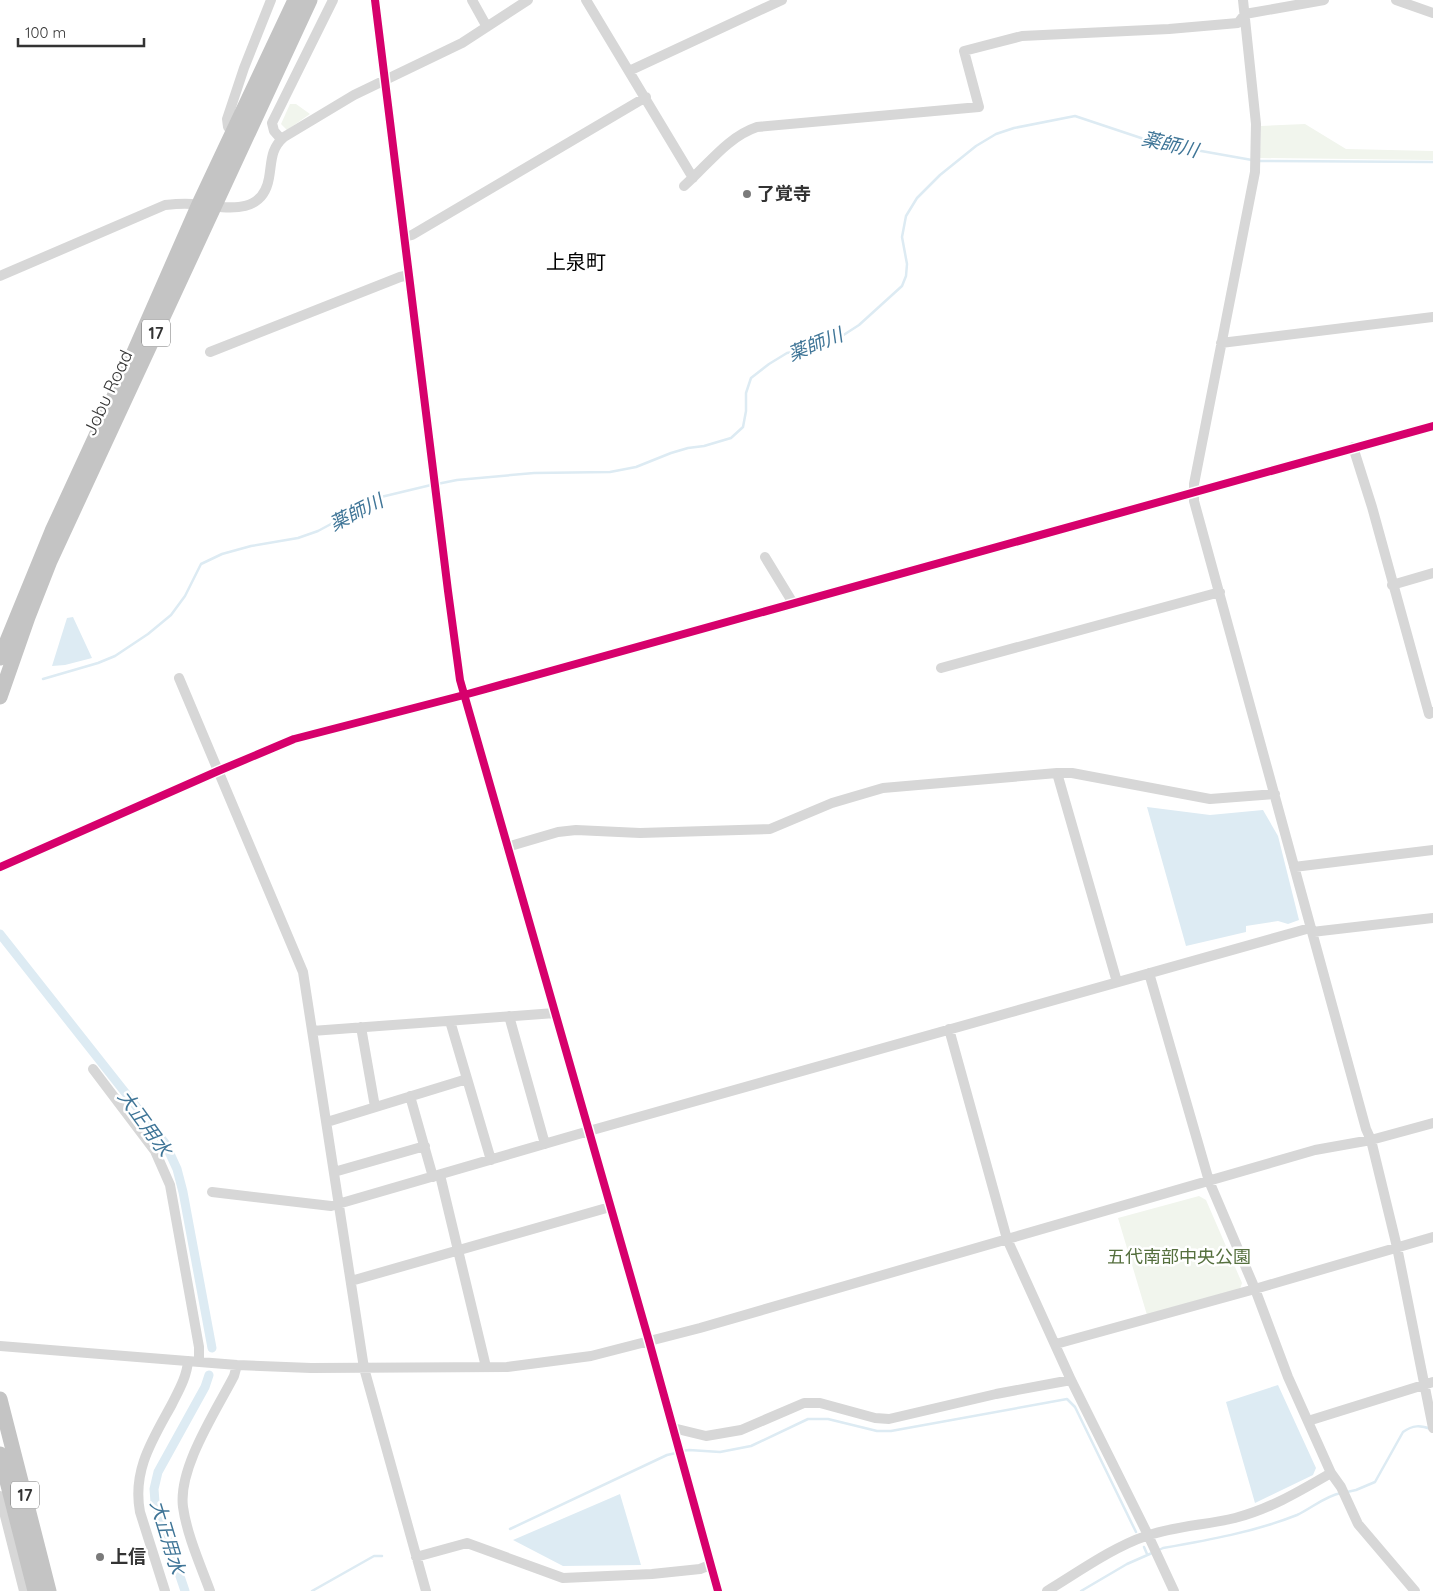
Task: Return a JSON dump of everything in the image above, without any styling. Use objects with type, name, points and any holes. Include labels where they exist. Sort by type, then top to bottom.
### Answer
[{"type":"highway","points":[[262,85],[264,53],[285,0]]},
{"type":"highway","name":"Jobu Road","points":[[0,696],[5,663],[45,546],[262,85],[294,0]]},
{"type":"highway","name":"Jobu Road","points":[[206,205],[233,131],[262,85],[310,0]]},
{"type":"highway","points":[[262,85],[297,41],[316,0]]},
{"type":"highway","name":"17","points":[[0,1399],[49,1591]]},
{"type":"highway","name":"17","points":[[0,1454],[35,1591]]},
{"type":"street","points":[[233,131],[228,127],[227,119],[244,68],[271,0]]},
{"type":"street","points":[[281,139],[274,131],[272,123],[333,0]]},
{"type":"street","points":[[375,0],[460,680],[649,1341],[718,1591]]},
{"type":"street","points":[[472,0],[487,27]]},
{"type":"street","points":[[0,276],[165,205],[182,204],[239,208],[256,200],[267,187],[272,153],[281,139],[354,95],[462,43],[528,0]]},
{"type":"street","points":[[586,0],[694,178]]},
{"type":"street","points":[[629,71],[782,0]]},
{"type":"street","points":[[1243,0],[1256,124],[1255,172],[1193,493],[1311,930],[1366,1129],[1371,1140],[1429,1382],[1432,1426]]},
{"type":"street","points":[[684,186],[727,144],[757,127],[979,107],[964,51],[1022,36],[1169,29],[1238,23],[1245,14],[1324,0]]},
{"type":"street","points":[[1396,0],[1433,13]]},
{"type":"street","points":[[404,236],[412,235],[646,97]]},
{"type":"street","points":[[210,352],[409,275]]},
{"type":"street","points":[[1221,343],[1433,317]]},
{"type":"street","points":[[0,867],[294,739],[464,695],[1433,426]]},
{"type":"street","points":[[1352,447],[1372,507],[1429,714],[1433,712]]},
{"type":"street","points":[[765,556],[793,603]]},
{"type":"street","points":[[1392,585],[1433,573]]},
{"type":"street","points":[[941,668],[1220,592]]},
{"type":"street","points":[[179,678],[303,972],[364,1368],[426,1591]]},
{"type":"street","points":[[507,847],[558,832],[576,830],[640,833],[770,829],[832,803],[882,788],[1057,773],[1072,773],[1210,798],[1275,794]]},
{"type":"street","points":[[1057,773],[1117,982]]},
{"type":"street","points":[[1294,867],[1433,850]]},
{"type":"street","points":[[212,1192],[330,1206],[949,1029],[1311,930],[1433,918]]},
{"type":"street","points":[[1149,973],[1209,1181],[1255,1289],[1288,1378],[1331,1473],[1341,1487],[1358,1524],[1416,1591]]},
{"type":"street","points":[[312,1031],[555,1013]]},
{"type":"street","points":[[508,1016],[545,1144]]},
{"type":"street","points":[[450,1021],[491,1160]]},
{"type":"street","points":[[361,1027],[375,1107]]},
{"type":"street","points":[[949,1029],[1007,1239],[1072,1380],[1174,1591]]},
{"type":"street","points":[[92,1069],[152,1146],[170,1185],[199,1347],[199,1361]]},
{"type":"street","points":[[327,1122],[467,1079]]},
{"type":"street","points":[[410,1096],[425,1146],[437,1176],[458,1251],[486,1367]]},
{"type":"street","points":[[0,1346],[237,1365],[364,1368],[507,1367],[591,1356],[700,1328],[1315,1150],[1371,1140],[1433,1123]]},
{"type":"street","points":[[334,1172],[425,1146]]},
{"type":"street","points":[[351,1281],[610,1207]]},
{"type":"street","points":[[1056,1344],[1433,1237]]},
{"type":"street","points":[[165,1591],[140,1512],[138,1500],[139,1476],[141,1466],[153,1439],[186,1374],[188,1360]]},
{"type":"street","points":[[210,1591],[188,1528],[183,1505],[185,1482],[191,1460],[234,1376],[237,1365]]},
{"type":"street","points":[[673,1428],[706,1436],[741,1430],[804,1403],[820,1403],[875,1418],[889,1418],[996,1394],[1072,1380]]},
{"type":"street","points":[[1308,1421],[1429,1382]]},
{"type":"street","points":[[1047,1591],[1130,1541],[1148,1535],[1234,1519],[1258,1512],[1294,1495],[1331,1473]]},
{"type":"street","points":[[0,1496],[24,1591]]},
{"type":"street","points":[[416,1557],[467,1543],[563,1578],[652,1574],[700,1569],[710,1565]]},
{"type":"green space","points":[[290,104],[296,104],[310,114],[287,130],[281,124]]},
{"type":"green space","points":[[1305,124],[1346,149],[1433,151],[1433,160],[1260,158],[1261,126]]},
{"type":"green space","name":"五代南部中央公園","points":[[1199,1196],[1206,1200],[1242,1283],[1240,1289],[1147,1315],[1118,1218]]},
{"type":"shaded area","points":[[73,617],[92,658],[65,665],[52,666],[67,618]]},
{"type":"shaded area","points":[[1147,807],[1210,815],[1263,810],[1278,836],[1299,920],[1288,924],[1278,921],[1246,926],[1246,932],[1186,946]]},
{"type":"shaded area","points":[[1278,1385],[1316,1468],[1313,1475],[1255,1503],[1226,1402]]},
{"type":"shaded area","points":[[620,1494],[641,1565],[563,1566],[513,1540]]},
{"type":"waterway","name":"薬師川","points":[[437,484],[457,480],[534,473],[610,472],[636,467],[671,453],[731,438],[743,427],[746,411],[746,393],[751,378],[787,353],[818,347],[842,336],[859,325],[902,286],[906,276],[907,264],[902,237],[906,216],[917,198],[940,175],[976,146],[996,134],[1014,128],[1075,116],[1156,143],[1252,160]]},
{"type":"waterway","name":"薬師川","points":[[1257,161],[1433,162]]},
{"type":"waterway","name":"薬師川","points":[[43,679],[115,656],[148,634],[171,615],[185,596],[201,564],[222,554],[251,546],[298,538],[318,531],[381,497],[431,485]]},
{"type":"waterway","name":"大正用水","points":[[0,934],[165,1143],[177,1169],[183,1192],[212,1348]]},
{"type":"waterway","name":"大正用水","points":[[185,1591],[155,1502],[154,1489],[158,1472],[205,1387],[209,1375]]},
{"type":"waterway","points":[[682,1451],[720,1452],[751,1446],[808,1419],[828,1419],[877,1431],[891,1431],[1067,1399],[1075,1407],[1136,1532]]},
{"type":"waterway","points":[[1347,1492],[1375,1482],[1403,1432],[1417,1426],[1431,1429]]},
{"type":"waterway","points":[[510,1529],[667,1455],[676,1453]]},
{"type":"waterway","points":[[1157,1551],[1163,1548],[1248,1531],[1281,1521],[1297,1515],[1324,1499],[1341,1493]]},
{"type":"waterway","points":[[1144,1547],[1147,1554]]},
{"type":"waterway","points":[[1081,1591],[1127,1564],[1152,1553]]},
{"type":"waterway","points":[[312,1591],[374,1556],[382,1556]]},
{"type":"cycle path","points":[[375,0],[460,680],[649,1341],[718,1591]]},
{"type":"cycle path","points":[[0,867],[294,739],[464,695],[1433,426]]},
{"type":"place","name":"了覚寺","points":[[747,194]]},
{"type":"place","name":"上信","points":[[100,1557]]},
{"type":"district","name":"上泉町","points":[[576,262]]}]
